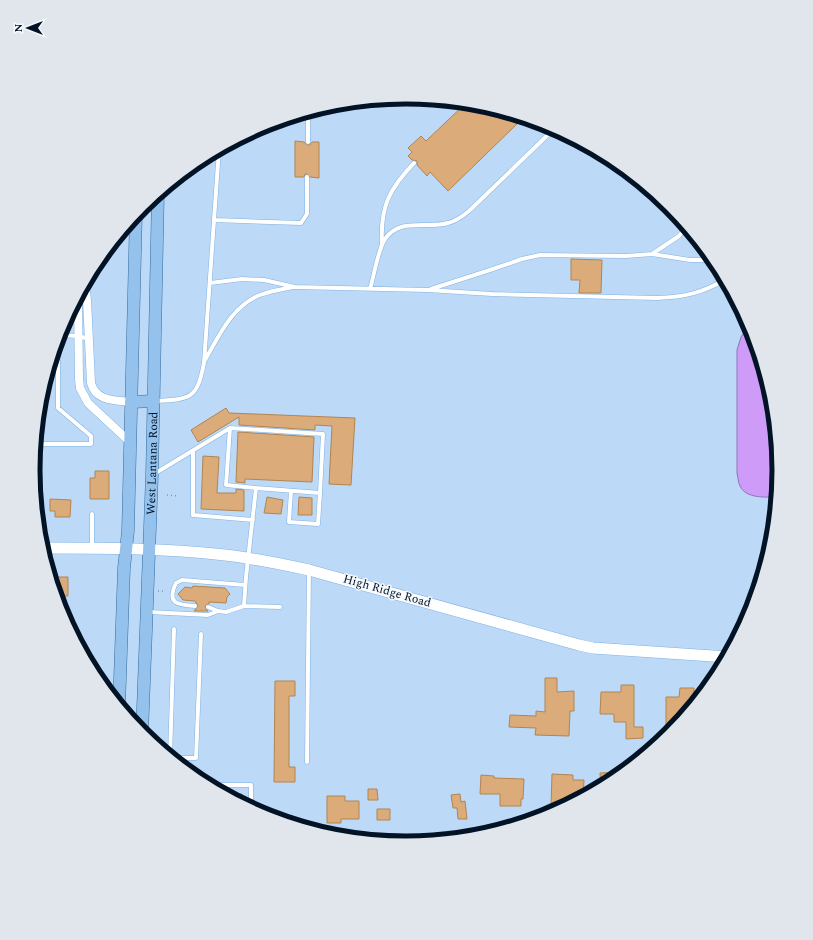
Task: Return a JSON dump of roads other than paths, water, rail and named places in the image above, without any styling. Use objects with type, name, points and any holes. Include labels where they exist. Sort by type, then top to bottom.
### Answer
[{"type":"main road","name":"West Lantana Road","points":[[142,724],[152,475],[158,201]]},
{"type":"main road","name":"West Lantana Road","points":[[119,697],[128,531],[136,223]]},
{"type":"main road","points":[[131,402],[154,401]]},
{"type":"street","points":[[86,293],[92,388],[100,397],[131,402]]},
{"type":"street","points":[[78,308],[79,379],[84,396],[88,403],[130,442]]},
{"type":"street","name":"High Ridge Road","points":[[48,548],[182,551],[269,561],[309,570],[593,648],[722,657]]},
{"type":"lane","points":[[308,117],[308,142]]},
{"type":"lane","points":[[370,288],[385,238],[392,231],[408,225],[448,223],[459,219],[550,133]]},
{"type":"lane","points":[[154,401],[180,400],[190,396],[195,391],[200,381],[204,363],[219,156]]},
{"type":"lane","points":[[382,246],[381,226],[387,201],[399,180],[414,163]]},
{"type":"lane","points":[[214,220],[302,223],[307,214],[307,177]]},
{"type":"lane","points":[[652,254],[663,248],[683,230]]},
{"type":"lane","points":[[427,290],[522,259],[540,255],[626,256],[652,254],[690,260],[707,260]]},
{"type":"lane","points":[[210,283],[242,279],[264,280],[295,286],[427,290],[492,294],[657,298],[679,297],[696,293],[721,282]]},
{"type":"lane","points":[[204,363],[228,321],[243,305],[259,295],[295,286]]},
{"type":"lane","points":[[66,335],[78,336],[89,339]]},
{"type":"lane","points":[[41,444],[91,444],[91,436],[58,408],[58,361],[56,361]]},
{"type":"lane","points":[[152,475],[230,428],[324,434],[318,524],[289,522],[291,491]]},
{"type":"lane","points":[[230,428],[226,485],[320,493]]},
{"type":"lane","points":[[193,451],[193,515],[253,520]]},
{"type":"lane","points":[[244,606],[256,488]]},
{"type":"lane","points":[[92,514],[92,549]]},
{"type":"lane","points":[[307,762],[309,570]]},
{"type":"lane","points":[[195,606],[179,605],[175,602],[173,593],[176,583],[182,580],[245,585]]},
{"type":"lane","points":[[146,612],[208,615],[218,612],[226,612],[244,606],[280,607]]},
{"type":"lane","points":[[208,607],[218,612]]},
{"type":"lane","points":[[171,751],[174,629]]},
{"type":"lane","points":[[179,757],[196,758],[201,634]]},
{"type":"lane","points":[[220,785],[251,785],[251,802]]}]
